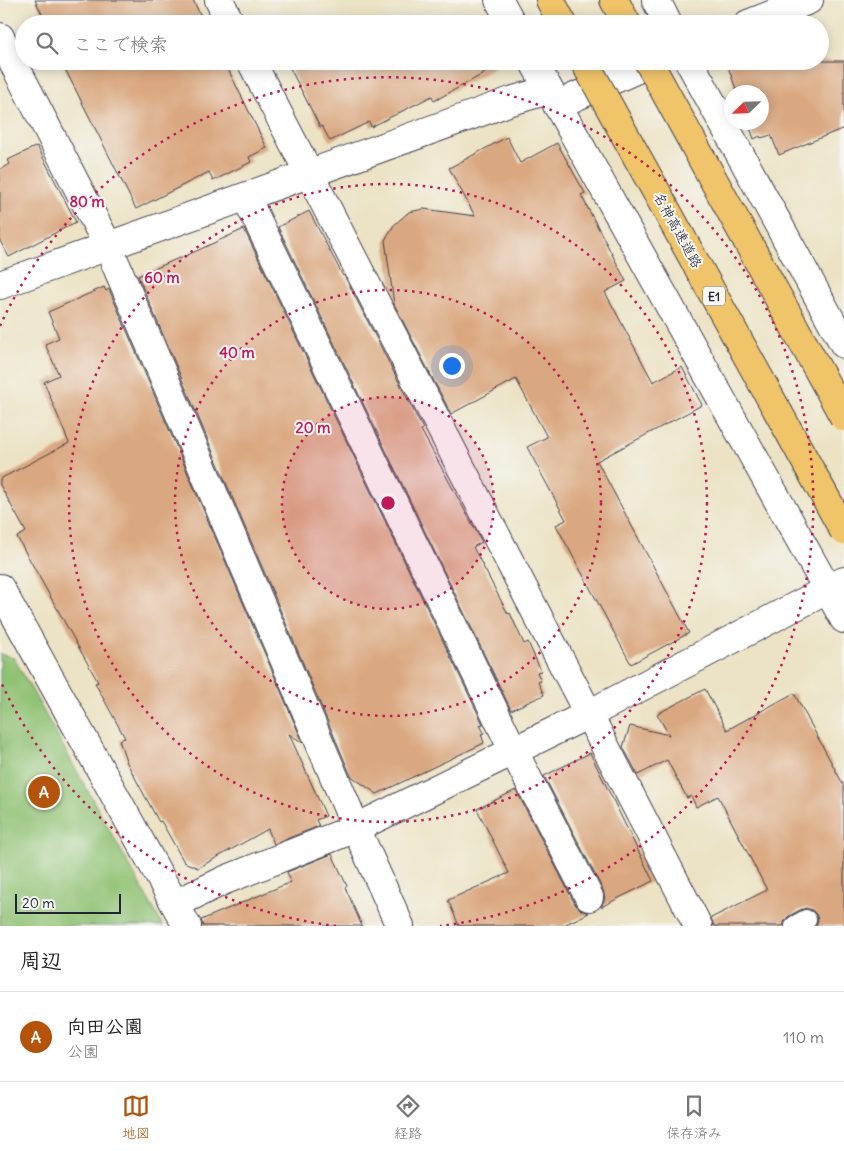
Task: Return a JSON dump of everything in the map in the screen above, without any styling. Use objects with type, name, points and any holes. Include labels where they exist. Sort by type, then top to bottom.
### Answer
[{"type":"highway","points":[[550,0],[558,15]]},
{"type":"highway","points":[[614,0],[622,15]]},
{"type":"highway","name":"名神高速道路","points":[[589,70],[844,530]]},
{"type":"highway","points":[[653,70],[844,416]]},
{"type":"street","points":[[219,0],[226,15]]},
{"type":"street","points":[[499,0],[507,15]]},
{"type":"street","points":[[656,0],[664,15]]},
{"type":"street","points":[[771,15],[810,0]]},
{"type":"street","points":[[0,37],[15,66]]},
{"type":"street","points":[[17,70],[108,246],[356,828],[400,926]]},
{"type":"street","points":[[255,70],[698,926]]},
{"type":"street","points":[[537,70],[836,586],[844,619]]},
{"type":"street","points":[[0,285],[511,101],[553,97],[630,70]]},
{"type":"street","points":[[694,70],[844,344]]},
{"type":"street","points":[[246,196],[513,750],[589,897]]},
{"type":"street","points":[[0,588],[10,628],[181,915],[226,880],[356,828],[589,714],[836,586]]},
{"type":"green space","points":[[0,654],[14,658],[163,926],[0,926]]},
{"type":"building","points":[[35,0],[193,0],[200,15],[42,15]]},
{"type":"building","points":[[829,61],[844,61],[844,128],[779,155],[771,135],[761,138],[760,136],[754,139],[751,130],[769,130],[769,85],[735,85],[729,70],[829,70]]},
{"type":"building","points":[[66,70],[228,70],[267,148],[249,157],[251,162],[213,181],[209,172],[136,209]]},
{"type":"building","points":[[291,70],[491,70],[434,101],[432,96],[371,127],[369,122],[330,141],[322,126],[320,127]]},
{"type":"building","points":[[507,137],[520,163],[557,143],[585,193],[581,195],[626,281],[605,292],[653,382],[682,367],[702,405],[597,461],[689,633],[631,664],[556,525],[566,520],[527,447],[547,437],[516,379],[451,414],[394,304],[385,240],[394,225],[409,212],[424,209],[475,216],[449,168]]},
{"type":"building","points":[[37,146],[76,222],[9,257],[0,241],[0,169],[10,164],[8,160]]},
{"type":"building","points":[[309,211],[423,429],[421,430],[482,542],[473,547],[508,614],[510,613],[524,644],[528,642],[541,671],[537,672],[541,681],[538,682],[544,695],[511,710],[278,227]]},
{"type":"building","points":[[244,229],[483,724],[480,725],[484,733],[481,734],[484,743],[377,794],[351,776],[138,276]]},
{"type":"building","points":[[104,287],[106,291],[109,289],[303,743],[289,734],[326,816],[316,820],[319,826],[274,844],[268,829],[198,868],[184,862],[161,821],[159,822],[127,763],[119,740],[125,738],[95,683],[98,682],[17,537],[26,532],[0,485],[0,479],[69,443],[44,382],[59,375],[45,344],[59,338],[48,312]]},
{"type":"building","points":[[705,689],[727,730],[794,693],[844,786],[844,926],[816,926],[818,920],[816,914],[806,908],[789,916],[783,926],[714,926],[711,918],[767,890],[718,796],[696,807],[691,796],[687,798],[667,760],[638,775],[623,747],[630,726],[669,735],[657,714]]},
{"type":"building","points":[[590,753],[653,881],[601,907],[605,898],[603,890],[544,776]]},
{"type":"building","points":[[516,790],[575,904],[581,910],[589,913],[562,926],[459,926],[448,900],[509,873],[477,809]]},
{"type":"building","points":[[332,854],[347,886],[345,887],[362,926],[203,926],[201,920],[291,882],[287,872]]},
{"type":"place","name":"向田公園","points":[[44,792]]}]
